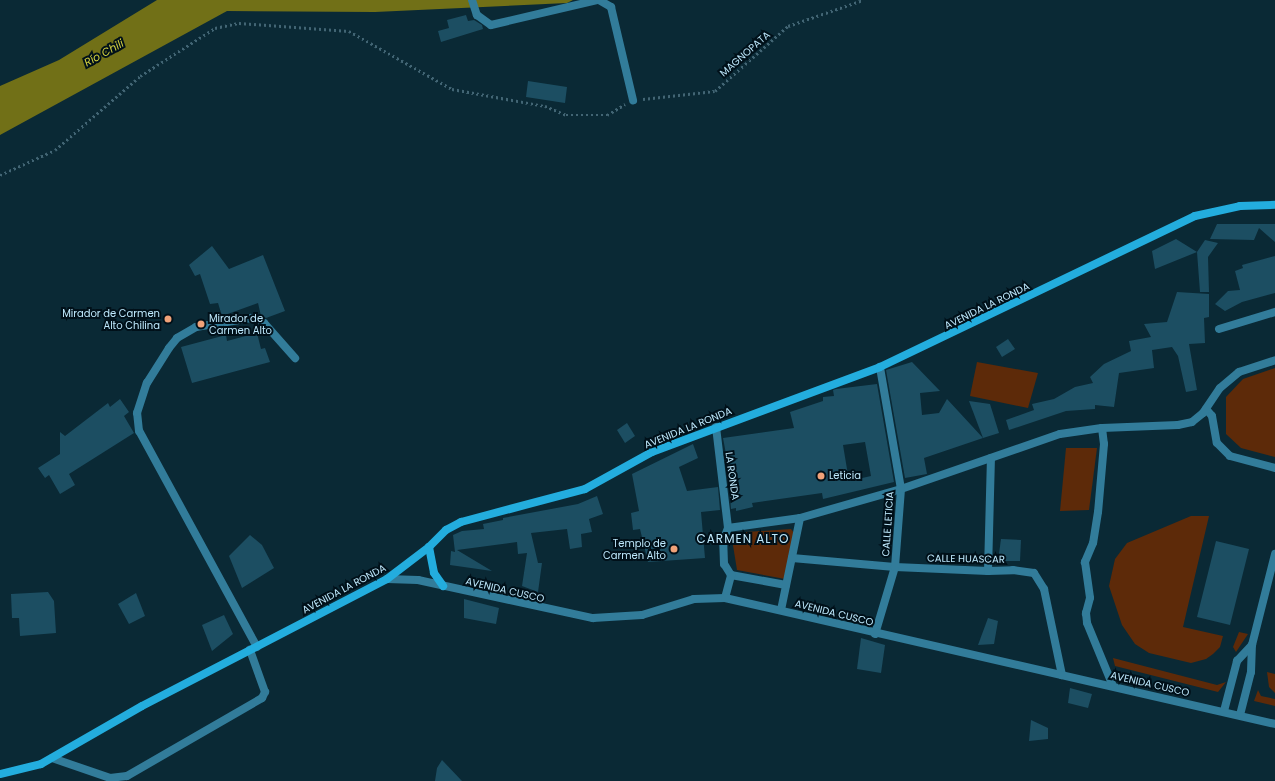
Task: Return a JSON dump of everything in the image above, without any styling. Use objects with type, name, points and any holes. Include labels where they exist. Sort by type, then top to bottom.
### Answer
[{"type":"main road","name":"AVENIDA LA RONDA","points":[[0,774],[22,771],[52,758],[142,706],[387,579],[429,547],[446,530],[461,522],[585,489],[652,452],[880,367],[1195,216],[1240,206],[1275,205]]},
{"type":"main road","points":[[429,547],[434,573],[443,586]]},
{"type":"street","points":[[472,0],[477,15],[491,25],[598,0],[610,6],[634,100]]},
{"type":"street","points":[[1219,329],[1275,312]]},
{"type":"street","points":[[52,758],[110,778],[127,776],[262,698],[265,692],[253,648],[139,431],[137,413],[147,383],[169,348],[177,338],[196,327],[251,318],[264,323],[295,358]]},
{"type":"street","points":[[725,598],[731,575],[724,564],[722,541],[728,528],[800,518],[901,489],[1060,434],[1102,428],[1178,425],[1192,422],[1206,408],[1220,388],[1239,372],[1275,360]]},
{"type":"street","name":"CALLE LETICIA","points":[[875,634],[895,567],[901,489],[880,367]]},
{"type":"street","points":[[1206,408],[1212,416],[1217,443],[1230,456],[1275,468]]},
{"type":"street","name":"LA RONDA","points":[[716,427],[728,528]]},
{"type":"street","points":[[1102,428],[1104,444],[1098,512],[1093,543],[1085,562],[1090,598],[1086,613],[1087,623],[1113,686]]},
{"type":"street","points":[[988,571],[991,458]]},
{"type":"street","points":[[781,610],[800,518]]},
{"type":"street","points":[[1240,715],[1251,672],[1252,645],[1275,554]]},
{"type":"street","name":"CALLE HUASCAR","points":[[792,558],[895,567],[1027,571],[1034,573],[1044,589],[1062,675]]},
{"type":"street","points":[[731,575],[786,585]]},
{"type":"street","name":"AVENIDA CUSCO","points":[[387,579],[418,580],[593,618],[642,615],[694,599],[725,598],[781,610],[875,634],[1113,686],[1275,724]]},
{"type":"street","points":[[1224,712],[1237,661],[1252,645]]},
{"type":"path","name":"MAGNOPATA","points":[[634,100],[715,91],[788,26],[863,0]]},
{"type":"path","points":[[0,175],[55,150],[140,76],[215,28],[239,23],[349,31],[452,89],[545,106],[566,115],[607,115],[634,100]]},
{"type":"shaded area","points":[[977,362],[1038,373],[1028,408],[970,396]]},
{"type":"shaded area","points":[[1275,368],[1275,457],[1241,448],[1226,434],[1226,397],[1243,379]]},
{"type":"shaded area","points":[[1066,448],[1097,448],[1089,510],[1060,511]]},
{"type":"shaded area","points":[[1191,516],[1209,516],[1183,627],[1223,636],[1220,647],[1213,654],[1206,659],[1191,663],[1149,653],[1135,644],[1122,625],[1109,586],[1115,559],[1127,543]]},
{"type":"shaded area","points":[[791,529],[794,533],[785,579],[737,570],[731,533]]},
{"type":"shaded area","points":[[1239,632],[1248,634],[1236,652],[1233,647]]},
{"type":"shaded area","points":[[1113,658],[1217,685],[1226,682],[1218,692],[1115,666]]},
{"type":"shaded area","points":[[1267,672],[1275,674],[1275,693],[1269,687]]},
{"type":"shaded area","points":[[1258,690],[1261,696],[1275,699],[1275,706],[1254,701]]},
{"type":"water","name":"Río Chili","points":[[157,0],[573,0],[567,3],[375,12],[227,11],[0,135],[0,86],[59,60]]},
{"type":"building","points":[[466,15],[468,21],[474,20],[482,25],[483,29],[441,42],[438,31],[449,28],[447,20]]},
{"type":"building","points":[[528,81],[567,87],[565,103],[526,97]]},
{"type":"building","points":[[1217,224],[1275,224],[1275,242],[1259,228],[1254,240],[1210,239]]},
{"type":"building","points":[[1176,239],[1197,252],[1155,269],[1152,251]]},
{"type":"building","points":[[1205,240],[1218,243],[1208,257],[1209,292],[1200,292],[1197,252]]},
{"type":"building","points":[[212,246],[229,269],[263,255],[285,311],[266,318],[261,316],[258,303],[222,316],[218,303],[210,304],[200,274],[195,276],[189,265]]},
{"type":"building","points":[[1275,256],[1275,293],[1242,302],[1225,311],[1215,304],[1228,291],[1240,290],[1235,271],[1243,268],[1242,265]]},
{"type":"building","points":[[1177,292],[1209,294],[1209,317],[1204,318],[1205,343],[1189,344],[1197,390],[1186,392],[1178,356],[1172,347],[1152,350],[1154,368],[1119,373],[1114,407],[1095,405],[1095,409],[1066,411],[1009,430],[1006,420],[1034,410],[1032,404],[1054,399],[1075,387],[1093,383],[1090,377],[1104,364],[1131,351],[1129,341],[1151,337],[1144,324],[1167,322]]},
{"type":"building","points":[[257,333],[261,349],[265,348],[270,362],[192,383],[181,347],[226,335],[227,341]]},
{"type":"building","points":[[1008,339],[1015,349],[1002,357],[996,347]]},
{"type":"building","points":[[912,362],[940,391],[920,393],[922,415],[939,413],[947,399],[983,438],[924,458],[927,474],[905,478],[886,370]]},
{"type":"building","points":[[877,384],[894,482],[823,499],[822,493],[752,503],[753,507],[736,511],[736,508],[731,509],[729,486],[732,486],[723,438],[794,428],[790,412],[823,401],[823,397],[834,396],[833,390]],"holes":[[[865,442],[871,476],[849,481],[843,445]]]},
{"type":"building","points":[[120,399],[129,412],[124,416],[134,433],[69,474],[75,485],[60,494],[49,475],[45,478],[38,468],[60,454],[60,432],[65,436],[108,403],[110,407]]},
{"type":"building","points":[[969,401],[990,404],[999,433],[983,438]]},
{"type":"building","points":[[627,423],[635,436],[625,443],[617,430]]},
{"type":"building","points":[[693,444],[698,458],[679,467],[687,491],[718,487],[720,510],[701,512],[705,558],[648,562],[640,529],[633,530],[631,513],[639,511],[632,474]]},
{"type":"building","points":[[597,496],[603,514],[589,519],[592,532],[581,534],[582,547],[570,549],[567,529],[531,533],[538,563],[542,563],[538,592],[522,586],[527,553],[518,554],[517,542],[457,550],[492,571],[450,565],[451,551],[455,552],[453,535],[462,531],[484,529],[483,524],[503,520],[503,518],[578,504]]},
{"type":"building","points":[[250,535],[262,545],[274,568],[242,588],[229,556]]},
{"type":"building","points":[[1001,539],[1021,540],[1020,561],[998,561]]},
{"type":"building","points":[[1216,541],[1249,549],[1230,625],[1197,617]]},
{"type":"building","points":[[48,592],[54,601],[56,633],[20,636],[19,618],[12,618],[11,594]]},
{"type":"building","points":[[136,593],[145,616],[129,624],[118,604]]},
{"type":"building","points":[[464,599],[499,608],[496,624],[464,618]]},
{"type":"building","points":[[224,615],[233,634],[212,651],[202,625]]},
{"type":"building","points":[[988,618],[998,621],[994,644],[978,645]]},
{"type":"building","points":[[861,638],[885,645],[881,673],[857,669]]},
{"type":"building","points":[[1070,688],[1092,694],[1088,708],[1068,703]]},
{"type":"building","points":[[1031,720],[1048,728],[1048,739],[1029,741]]},
{"type":"building","points":[[442,760],[462,781],[435,781],[437,768]]},
{"type":"place","name":"Mirador de Carmen Alto Chilina","points":[[168,319]]},
{"type":"place","name":"Mirador de Carmen Alto","points":[[201,324]]},
{"type":"place","name":"Leticia","points":[[821,476]]},
{"type":"place","name":"Templo de Carmen Alto","points":[[674,549]]},
{"type":"district","name":"CARMEN ALTO","points":[[743,539]]}]
